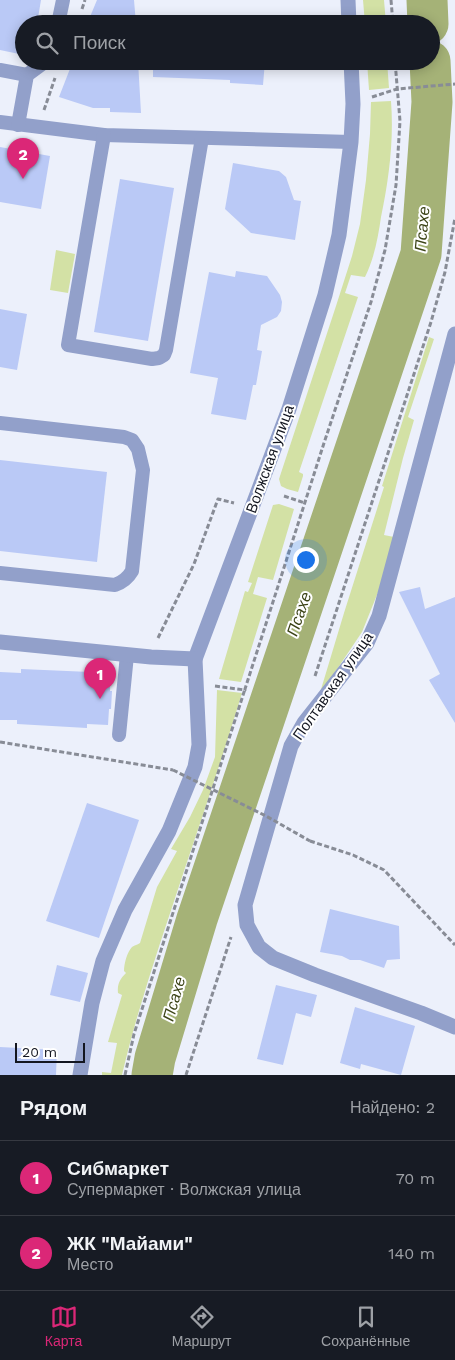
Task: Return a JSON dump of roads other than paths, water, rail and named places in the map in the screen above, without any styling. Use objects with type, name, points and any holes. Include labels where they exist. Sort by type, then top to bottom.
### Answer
[{"type":"street","points":[[348,0],[349,15]]},
{"type":"street","name":"Волжская улица","points":[[195,659],[289,409],[325,295],[339,235],[351,142],[353,104],[351,70]]},
{"type":"street","name":"Полтавская улица","points":[[455,334],[379,616],[367,643],[304,723],[291,746],[245,904],[247,925],[259,947],[273,958],[421,1013],[455,1028]]},
{"type":"street","points":[[0,642],[127,655],[195,659],[199,745],[195,767],[169,832],[125,910],[103,961],[92,1002],[80,1075]]},
{"type":"lane","points":[[60,15],[63,0]]},
{"type":"lane","points":[[0,70],[27,75]]},
{"type":"lane","points":[[18,125],[27,75],[34,70]]},
{"type":"lane","points":[[0,122],[104,135],[351,142]]},
{"type":"lane","points":[[104,135],[68,345],[152,359],[164,355],[166,350],[202,138]]},
{"type":"lane","points":[[0,423],[124,437],[132,440],[138,449],[143,470],[132,571],[122,582],[115,585],[0,573]]},
{"type":"lane","points":[[119,735],[127,655]]},
{"type":"waterway","name":"Псахе","points":[[427,0],[428,15]]},
{"type":"waterway","name":"Псахе","points":[[152,1075],[155,1058],[197,919],[421,254],[432,102],[430,70]]},
{"type":"place","name":"ЖК \"Майами\"","points":[[23,179]]},
{"type":"place","name":"Сибмаркет","points":[[100,699]]}]
